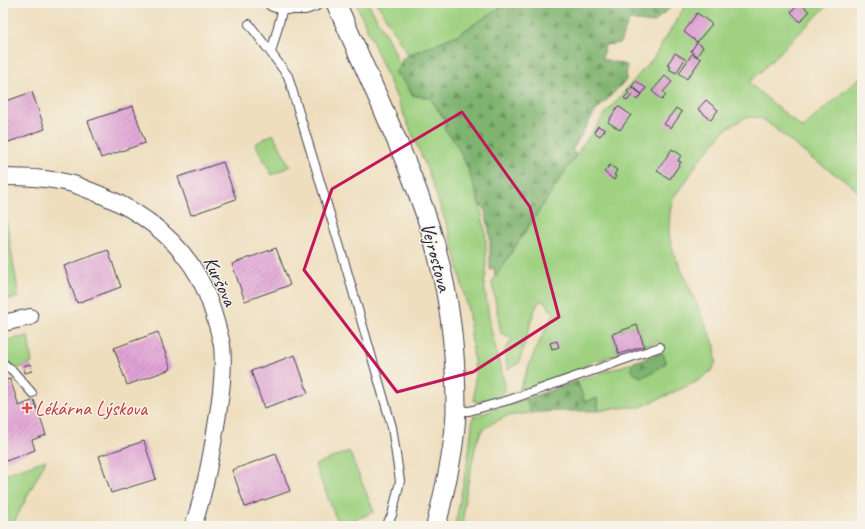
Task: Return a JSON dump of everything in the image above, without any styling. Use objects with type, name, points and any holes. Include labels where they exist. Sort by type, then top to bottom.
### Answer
[{"type":"street","points":[[280,4],[305,6],[314,3]]},
{"type":"street","name":"Vejrostova","points":[[336,3],[420,199],[441,269],[448,305],[454,362],[456,411],[448,475],[436,526]]},
{"type":"street","name":"Kuršova","points":[[3,177],[38,178],[70,183],[101,194],[122,204],[142,216],[159,229],[174,244],[192,266],[208,295],[220,338],[223,359],[219,411],[207,476],[193,526]]},
{"type":"street","points":[[3,323],[30,317]]},
{"type":"lane","points":[[271,53],[280,4]]},
{"type":"lane","points":[[249,24],[288,76],[345,262],[392,427],[400,481],[392,515],[386,526]]},
{"type":"lane","points":[[456,411],[469,411],[509,400],[660,347]]},
{"type":"lane","points":[[3,363],[13,371],[32,393]]},
{"type":"highlighted area","points":[[462,112],[530,207],[559,317],[473,372],[397,392],[304,270],[332,189]]},
{"type":"green space","points":[[356,3],[368,3],[401,65],[395,73],[406,84],[412,95],[430,98],[446,121],[444,129],[452,137],[468,168],[480,206],[485,230],[486,274],[484,284],[491,330],[505,385],[505,391],[501,397],[476,402],[474,401],[475,372],[469,315],[448,229],[428,171]]},
{"type":"green space","points":[[377,3],[508,3],[457,35],[408,55]]},
{"type":"green space","points":[[508,3],[665,3],[670,8],[653,23],[629,20],[620,43],[605,45],[602,59],[627,65],[626,80],[595,112],[572,150],[576,155],[495,277],[494,267],[490,270],[489,230],[484,207],[480,206],[462,155],[451,137],[444,129],[446,121],[430,98],[412,95],[406,84],[395,73],[401,65],[402,59],[408,55],[457,35]]},
{"type":"green space","points":[[687,3],[823,3],[828,5],[749,83],[802,128],[862,76],[862,196],[850,184],[811,158],[761,118],[745,118],[727,128],[700,159],[673,198],[669,227],[670,240],[674,253],[715,346],[716,362],[712,370],[696,382],[641,407],[614,408],[599,411],[597,398],[585,402],[577,381],[662,353],[658,341],[644,346],[637,325],[612,334],[619,354],[593,361],[574,373],[521,392],[519,390],[535,351],[552,316],[555,313],[549,309],[548,304],[540,300],[534,311],[519,363],[508,369],[504,352],[512,338],[501,333],[492,282],[578,152],[605,114],[654,57]]},
{"type":"green space","points":[[273,134],[290,166],[272,175],[255,144]]},
{"type":"green space","points":[[3,201],[19,297],[3,300]]},
{"type":"green space","points":[[28,336],[32,363],[3,374],[3,341]]},
{"type":"green space","points":[[662,353],[666,363],[652,373],[642,377],[634,374],[631,368],[632,363]]},
{"type":"green space","points":[[577,381],[585,402],[597,398],[599,411],[554,411],[531,413],[526,399]]},
{"type":"green space","points":[[526,399],[531,413],[507,416],[482,430],[476,444],[465,498],[463,520],[465,526],[455,526],[468,459],[473,417]]},
{"type":"green space","points":[[349,451],[374,512],[339,526],[315,465]]},
{"type":"green space","points":[[46,460],[12,526],[3,526],[3,471],[5,474]]},
{"type":"building","points":[[801,3],[809,12],[800,22],[791,12]]},
{"type":"building","points":[[697,13],[712,24],[697,42],[684,32]]},
{"type":"building","points":[[697,42],[703,47],[697,56],[691,51]]},
{"type":"building","points":[[675,53],[685,59],[676,73],[669,69],[671,67],[667,65]]},
{"type":"building","points":[[692,54],[701,59],[687,79],[679,73]]},
{"type":"building","points":[[665,76],[672,82],[663,92],[666,95],[662,100],[652,91]]},
{"type":"building","points":[[636,81],[646,88],[642,94],[632,86]]},
{"type":"building","points":[[632,87],[642,95],[637,100],[632,95],[627,101],[624,98],[629,93],[627,91]]},
{"type":"building","points":[[32,92],[45,129],[3,144],[3,102]]},
{"type":"building","points":[[706,100],[718,110],[711,120],[698,109]]},
{"type":"building","points":[[133,106],[145,143],[101,158],[88,121]]},
{"type":"building","points":[[618,106],[631,115],[620,130],[608,122]]},
{"type":"building","points":[[676,108],[682,112],[671,128],[664,124]]},
{"type":"building","points":[[598,126],[605,130],[600,136],[594,132]]},
{"type":"building","points":[[672,149],[681,155],[678,161],[681,162],[670,179],[657,171]]},
{"type":"building","points":[[223,162],[236,199],[191,215],[178,177]]},
{"type":"building","points":[[610,165],[617,170],[614,175],[616,176],[614,180],[604,172]]},
{"type":"building","points":[[276,248],[290,285],[245,301],[232,264]]},
{"type":"building","points":[[108,250],[121,287],[77,303],[64,266]]},
{"type":"building","points":[[637,325],[644,346],[619,354],[612,334]]},
{"type":"building","points":[[158,332],[171,369],[127,385],[114,348]]},
{"type":"building","points":[[557,341],[559,347],[552,349],[550,343]]},
{"type":"building","points":[[295,355],[308,393],[264,408],[251,371]]},
{"type":"building","points":[[30,364],[32,371],[25,373],[23,366]]},
{"type":"building","points":[[10,379],[19,406],[34,400],[46,435],[32,440],[35,450],[6,461],[3,453],[3,381]]},
{"type":"building","points":[[144,441],[156,479],[111,493],[99,456]]},
{"type":"building","points":[[276,454],[290,491],[245,507],[232,470]]},
{"type":"place","name":"Lékárna Lýskova","points":[[27,408]]}]
